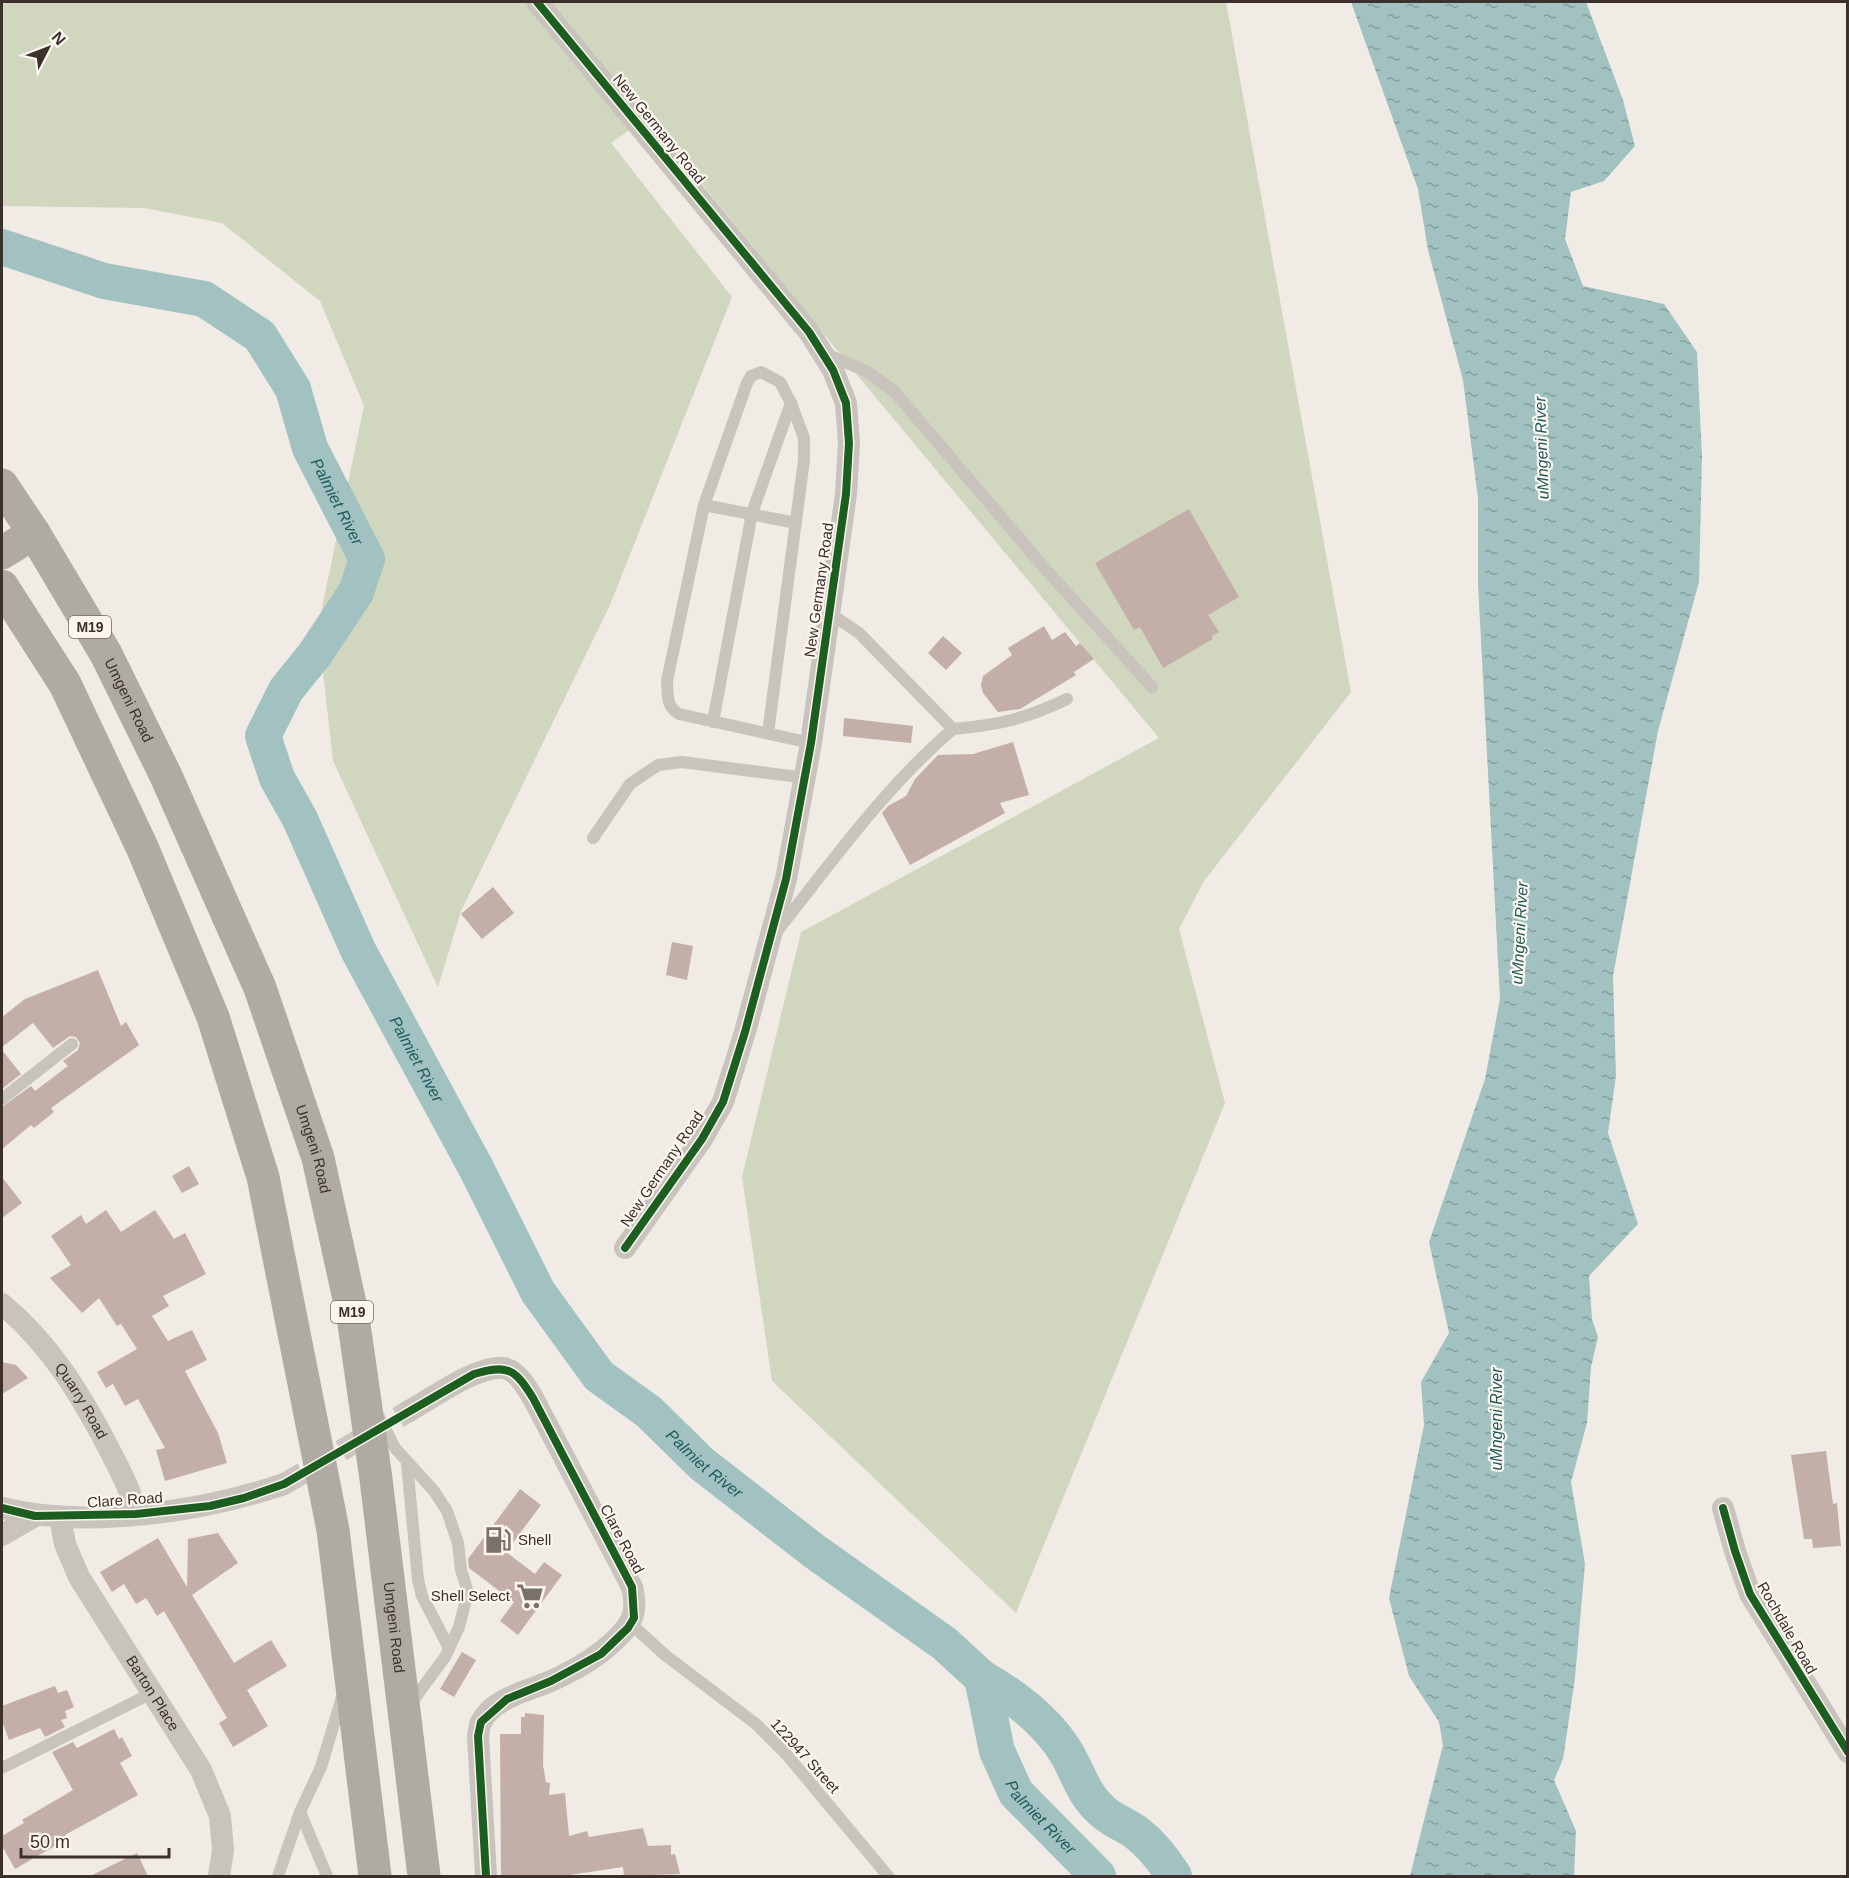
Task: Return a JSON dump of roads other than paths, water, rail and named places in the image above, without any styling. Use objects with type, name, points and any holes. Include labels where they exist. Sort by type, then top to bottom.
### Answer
[{"type":"highway","name":"Umgeni Road","points":[[2,484],[106,654],[146,735],[260,988],[318,1158],[353,1317],[424,1876]]},
{"type":"highway","points":[[2,553],[34,533]]},
{"type":"highway","points":[[2,586],[65,684],[142,847],[213,1017],[263,1177],[333,1530],[375,1876]]},
{"type":"street","name":"New Germany Road","points":[[537,2],[808,332],[833,370],[846,403],[849,443],[846,494],[806,778],[786,879],[745,1032],[723,1102],[702,1139],[625,1248]]},
{"type":"street","name":"Quarry Road","points":[[2,1304],[47,1349],[81,1396],[132,1496],[136,1514]]},
{"type":"street","name":"Clare Road","points":[[409,1411],[474,1374],[492,1369],[504,1368],[522,1380],[632,1587],[635,1610],[631,1624]]},
{"type":"street","name":"Clare Road","points":[[2,1508],[34,1516],[136,1514],[210,1506],[284,1484]]},
{"type":"street","name":"Rochdale Road","points":[[1724,1508],[1735,1551],[1750,1594],[1848,1752]]},
{"type":"street","points":[[2,1535],[34,1516]]},
{"type":"street","name":"Barton Place","points":[[60,1517],[65,1544],[79,1577],[201,1770],[220,1816],[223,1850],[219,1876]]},
{"type":"street","points":[[486,1876],[478,1736],[481,1722],[507,1699],[551,1681],[601,1654],[631,1624]]},
{"type":"lane","points":[[822,353],[866,370],[894,391],[1041,564],[1152,687]]},
{"type":"lane","points":[[768,734],[796,523],[804,438],[791,403],[780,382],[761,372],[751,376],[704,505],[667,681],[668,701],[671,709],[679,714],[768,734],[811,743]]},
{"type":"lane","points":[[714,722],[752,513],[791,403]]},
{"type":"lane","points":[[704,505],[796,523]]},
{"type":"lane","points":[[829,613],[859,633],[953,729]]},
{"type":"lane","points":[[769,941],[897,783],[922,756],[953,729],[1004,724],[1031,716],[1068,699]]},
{"type":"lane","points":[[593,838],[630,784],[658,765],[682,762],[806,778]]},
{"type":"lane","points":[[2,1100],[72,1044]]},
{"type":"lane","points":[[363,1388],[395,1448],[407,1464],[434,1491],[447,1511],[458,1544],[468,1592],[459,1627],[448,1648],[404,1712]]},
{"type":"lane","points":[[407,1464],[418,1580],[422,1596],[448,1648]]},
{"type":"lane","name":"122947 Street","points":[[631,1624],[665,1655],[764,1732],[787,1755],[888,1876]]},
{"type":"lane","points":[[278,1876],[300,1812],[321,1767],[350,1668]]},
{"type":"lane","points":[[2,1768],[152,1693]]},
{"type":"lane","points":[[300,1812],[327,1876]]},
{"type":"water","name":"uMngeni River","points":[[1351,2],[1586,2],[1623,100],[1635,146],[1604,181],[1571,192],[1565,239],[1583,286],[1664,304],[1697,352],[1702,457],[1699,582],[1658,731],[1613,976],[1616,1076],[1608,1133],[1638,1224],[1589,1276],[1592,1319],[1598,1337],[1591,1367],[1587,1423],[1571,1482],[1585,1564],[1575,1678],[1563,1759],[1554,1780],[1576,1831],[1574,1876],[1410,1876],[1443,1745],[1439,1722],[1409,1676],[1389,1598],[1424,1425],[1421,1382],[1449,1333],[1429,1242],[1485,1079],[1500,999],[1478,584],[1478,498],[1463,380],[1428,250],[1418,189]]},
{"type":"waterway","name":"Palmiet River","points":[[2,247],[104,281],[204,299],[260,336],[293,389],[310,448],[367,559],[356,592],[315,654],[286,690],[263,736],[277,778],[300,819],[358,950],[476,1168],[538,1292],[599,1376],[649,1412],[702,1464],[814,1551],[945,1644],[982,1678],[997,1751],[1016,1793],[1098,1876]]},
{"type":"waterway","points":[[982,1678],[1018,1701],[1040,1720],[1067,1754],[1094,1803],[1104,1813],[1143,1838],[1174,1876]]},
{"type":"tunnel","points":[[284,1484],[409,1411]]},
{"type":"place","name":"Shell","points":[[498,1540]]},
{"type":"place","name":"Shell Select","points":[[530,1596]]}]
